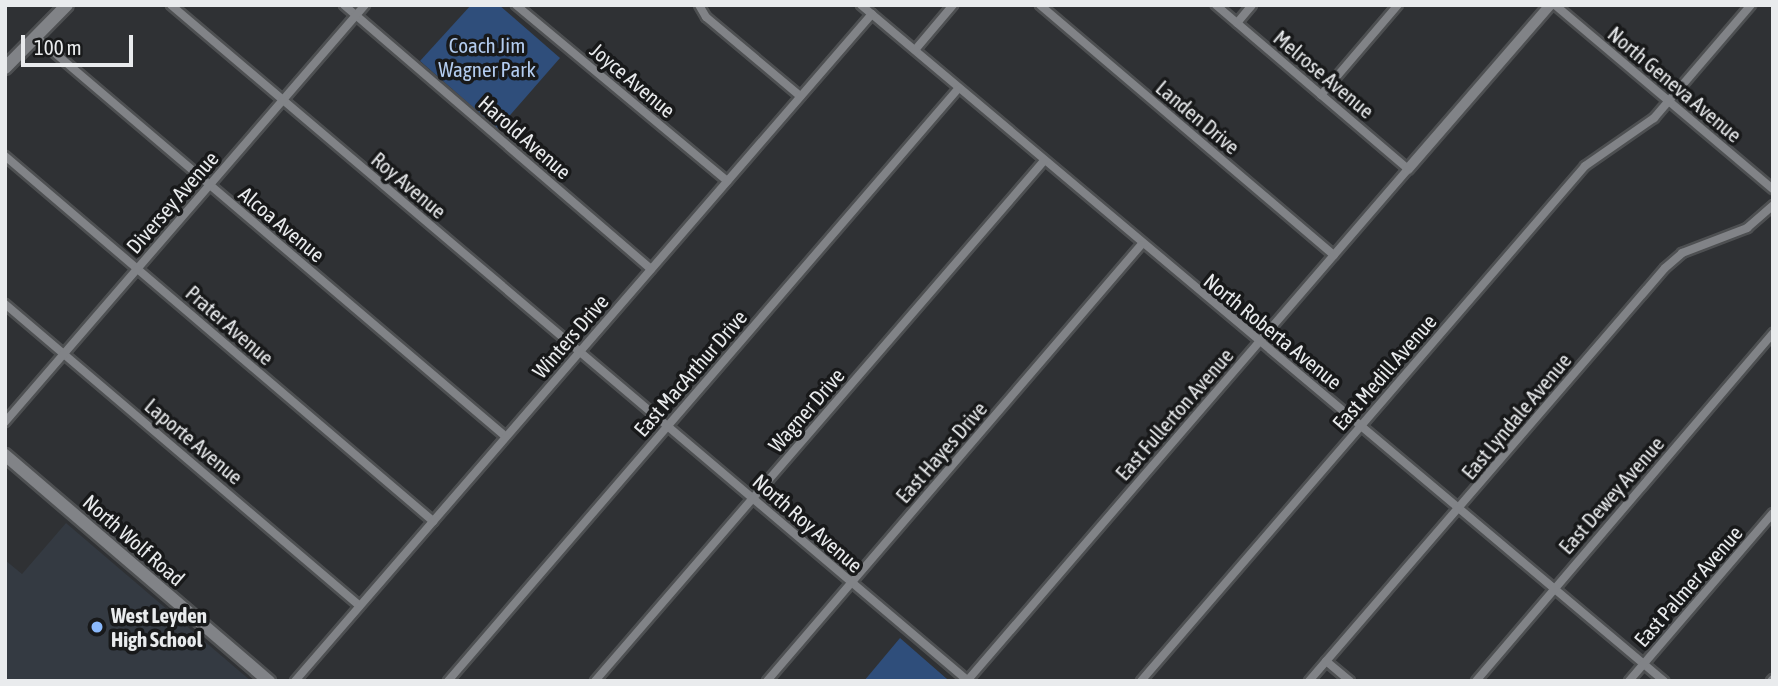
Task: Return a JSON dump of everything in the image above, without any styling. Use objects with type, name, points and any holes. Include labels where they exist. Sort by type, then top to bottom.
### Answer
[{"type":"main road","points":[[5,68],[67,5]]},
{"type":"main road","name":"North Wolf Road","points":[[5,455],[269,681]]},
{"type":"street","name":"Roy Avenue","points":[[171,5],[282,102],[625,390]]},
{"type":"street","name":"Harold Avenue","points":[[344,5],[651,269]]},
{"type":"street","name":"Diversey Avenue","points":[[5,422],[365,5]]},
{"type":"street","name":"Joyce Avenue","points":[[516,5],[727,181]]},
{"type":"street","points":[[699,5],[706,17],[800,96]]},
{"type":"street","name":"North Roberta Avenue","points":[[861,5],[1141,245],[1261,340],[1664,681]]},
{"type":"street","points":[[915,50],[953,5]]},
{"type":"street","name":"Landen Drive","points":[[1040,5],[1334,255]]},
{"type":"street","name":"Melrose Avenue","points":[[1216,5],[1408,169]]},
{"type":"street","points":[[1237,23],[1252,5]]},
{"type":"street","points":[[1321,95],[1398,5]]},
{"type":"street","points":[[1408,169],[1552,5]]},
{"type":"street","name":"North Geneva Avenue","points":[[1552,5],[1773,189]]},
{"type":"street","name":"East Medill Avenue","points":[[1141,681],[1585,166],[1641,128],[1669,102],[1751,5]]},
{"type":"street","name":"Winters Drive","points":[[295,681],[872,14]]},
{"type":"street","name":"Alcoa Avenue","points":[[36,37],[505,436]]},
{"type":"street","name":"East MacArthur Drive","points":[[448,681],[958,89]]},
{"type":"street","name":"Prater Avenue","points":[[5,156],[433,521]]},
{"type":"street","name":"Wagner Drive","points":[[594,681],[1043,162]]},
{"type":"street","name":"East Fullerton Avenue","points":[[968,681],[1408,169]]},
{"type":"street","name":"East Lyndale Avenue","points":[[1309,681],[1665,268],[1682,253],[1747,228],[1773,205]]},
{"type":"street","name":"East Hayes Drive","points":[[766,681],[1141,245]]},
{"type":"street","name":"Laporte Avenue","points":[[5,304],[359,605]]},
{"type":"street","name":"East Dewey Avenue","points":[[1476,681],[1773,333]]},
{"type":"street","name":"North Roy Avenue","points":[[625,390],[968,681]]},
{"type":"street","name":"East Palmer Avenue","points":[[1629,681],[1773,513]]},
{"type":"street","points":[[1326,660],[1350,681]]},
{"type":"shaded area","name":"West Leyden High School","points":[[66,523],[251,681],[5,681],[5,560],[22,574]]},
{"type":"green space","name":"Coach Jim Wagner Park","points":[[471,5],[499,5],[560,58],[498,129],[420,61]]},
{"type":"green space","points":[[900,638],[947,679],[864,681]]},
{"type":"place","name":"West Leyden High School","points":[[97,627]]}]
